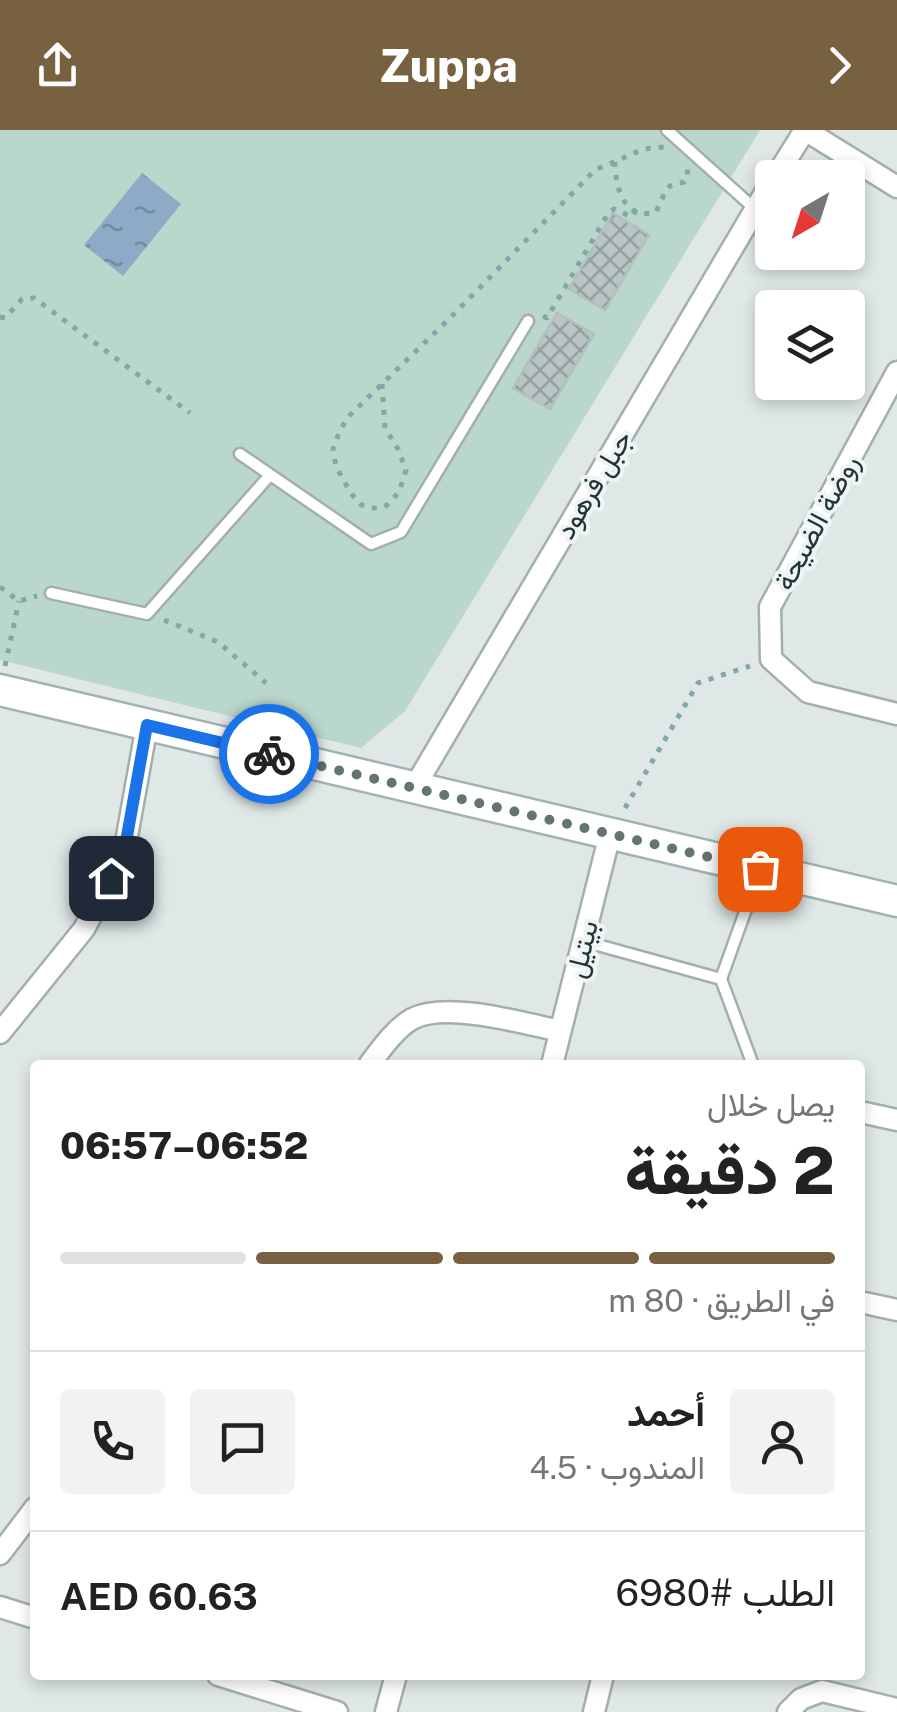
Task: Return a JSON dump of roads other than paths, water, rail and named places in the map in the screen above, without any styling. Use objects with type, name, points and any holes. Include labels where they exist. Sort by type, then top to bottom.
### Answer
[{"type":"street","name":"جبل فرهود","points":[[786,160],[805,130]]},
{"type":"street","points":[[805,130],[897,187]]},
{"type":"street","name":"جبل فرهود","points":[[414,788],[755,209]]},
{"type":"street","name":"روضة الضيحة","points":[[897,372],[770,607],[772,658],[808,692],[897,714]]},
{"type":"street","points":[[2,681],[147,725],[897,901]]},
{"type":"street","points":[[0,1033],[84,929],[124,853],[147,725]]},
{"type":"street","name":"بيتيل","points":[[553,1060],[610,834]]},
{"type":"street","points":[[373,1060],[413,1018],[455,1010],[560,1030]]},
{"type":"street","points":[[865,1113],[897,1120]]},
{"type":"street","points":[[865,1303],[897,1310]]},
{"type":"street","points":[[0,1554],[30,1515]]},
{"type":"street","points":[[0,1608],[30,1617]]},
{"type":"street","points":[[234,1680],[337,1712]]},
{"type":"street","points":[[386,1712],[395,1680]]},
{"type":"street","points":[[594,1712],[602,1680]]},
{"type":"street","points":[[788,1712],[801,1698],[822,1690],[897,1709]]},
{"type":"lane","points":[[670,133],[755,209]]},
{"type":"lane","points":[[240,454],[371,544],[401,532],[528,322]]},
{"type":"lane","points":[[51,593],[148,614],[270,475]]},
{"type":"lane","points":[[751,1060],[721,979],[760,869]]},
{"type":"lane","points":[[583,941],[721,979]]},
{"type":"water","points":[[142,173],[181,204],[123,276],[84,245]]}]
